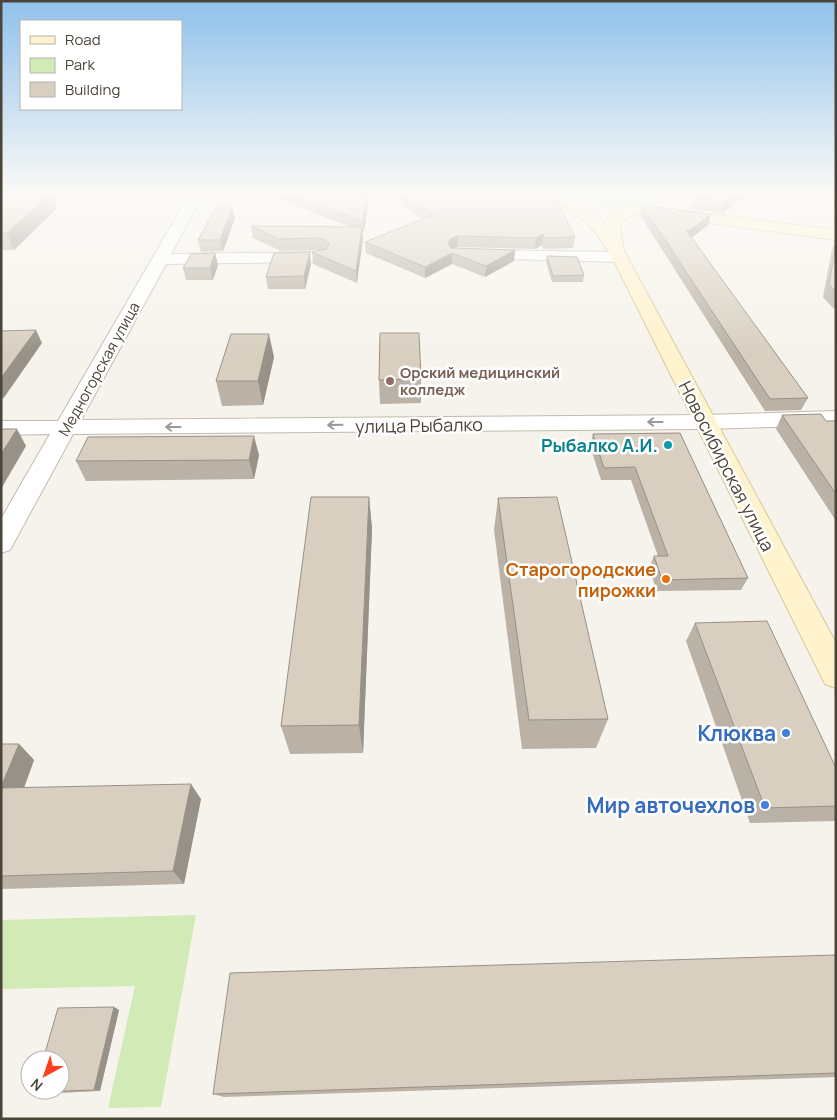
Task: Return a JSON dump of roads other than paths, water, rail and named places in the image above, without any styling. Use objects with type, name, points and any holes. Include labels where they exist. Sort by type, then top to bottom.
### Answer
[{"type":"main road","points":[[614,247],[620,256]]},
{"type":"main road","points":[[617,247],[620,256]]},
{"type":"main road","name":"Новосибирская улица","points":[[620,256],[704,422],[836,674]]},
{"type":"street","name":"Медногорская улица","points":[[1,543],[167,247]]},
{"type":"street","points":[[457,254],[620,256]]},
{"type":"street","points":[[160,259],[321,257]]},
{"type":"street","name":"улица Рыбалко","points":[[1,428],[704,422],[836,418]]},
{"type":"place","name":"Орский медицинский колледж","points":[[390,381]]},
{"type":"place","name":"Рыбалко А.И.","points":[[668,445]]},
{"type":"place","name":"Старогородские пирожки","points":[[666,579]]},
{"type":"place","name":"Клюква","points":[[786,733]]},
{"type":"place","name":"Мир авточехлов","points":[[765,805]]}]
